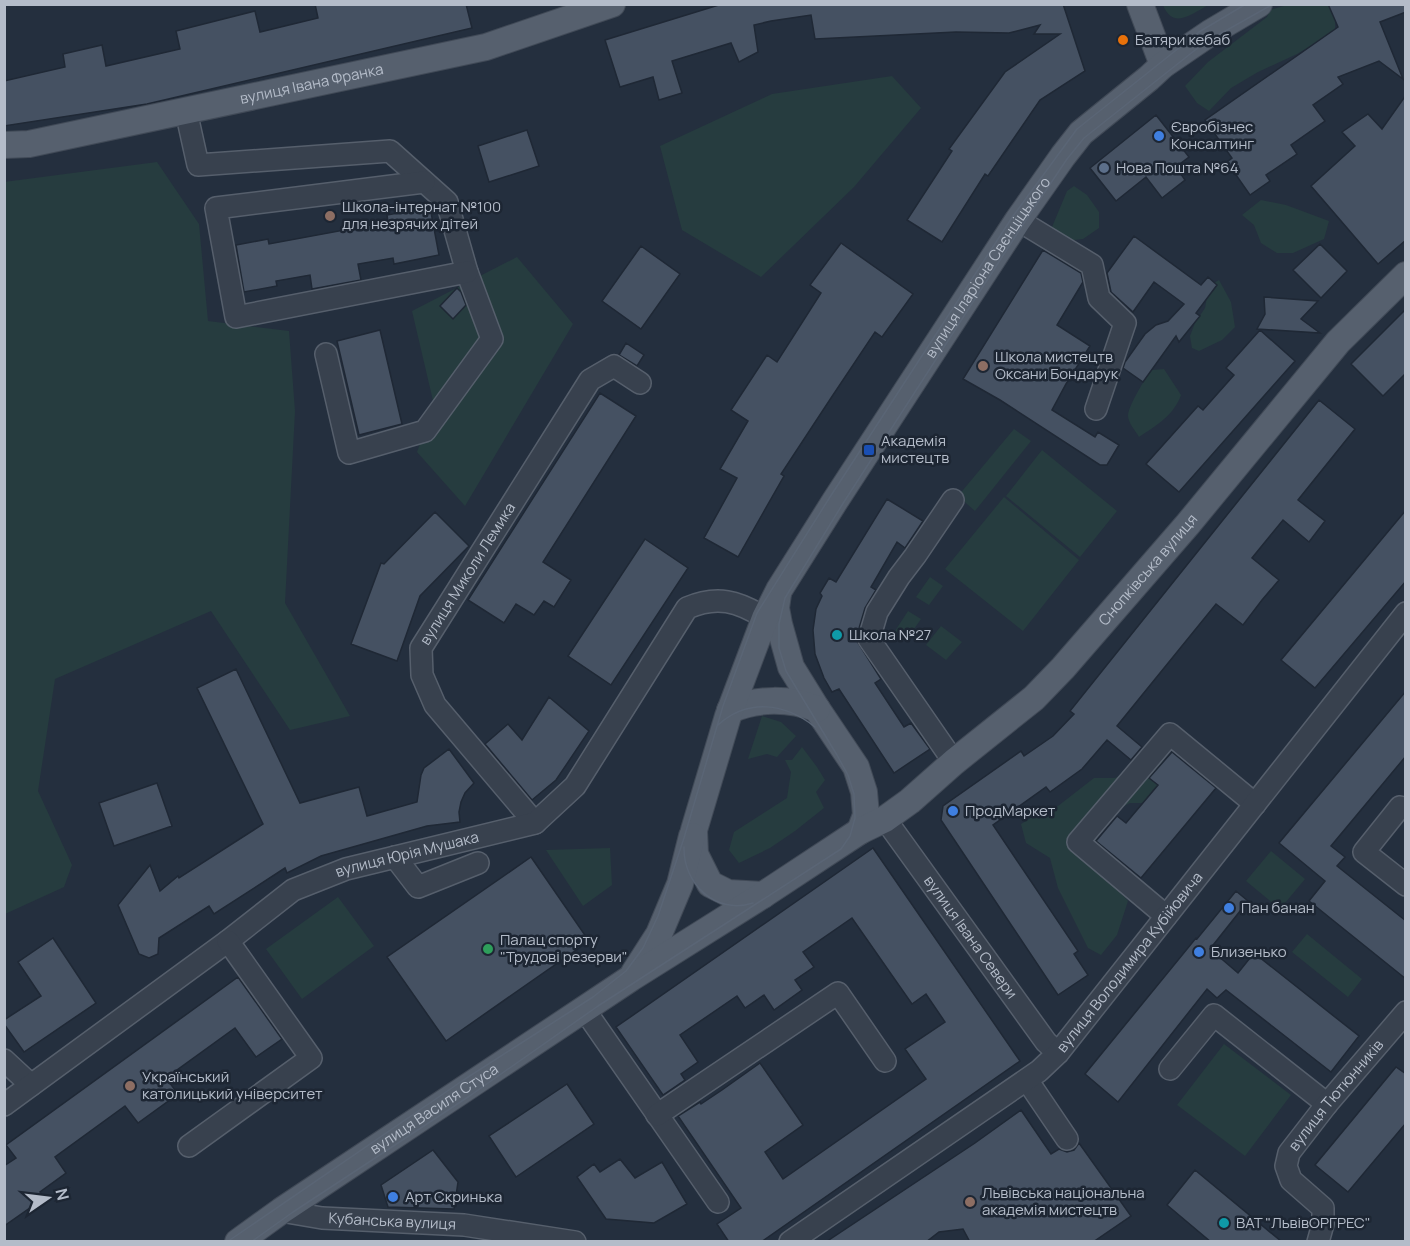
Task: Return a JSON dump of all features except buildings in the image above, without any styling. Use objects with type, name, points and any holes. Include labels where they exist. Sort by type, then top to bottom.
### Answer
[{"type":"main road","name":"вулиця Івана Франка","points":[[4,145],[29,144],[486,47],[612,4]]},
{"type":"main road","points":[[1140,4],[1163,65]]},
{"type":"main road","name":"вулиця Іларіона Свєнціцького","points":[[730,711],[765,618],[779,590],[1018,220],[1063,156],[1081,134],[1163,65],[1210,33],[1259,4]]},
{"type":"main road","name":"Снопківська вулиця","points":[[860,831],[885,819],[910,801],[954,762],[1034,698],[1188,524],[1338,342],[1406,275]]},
{"type":"main road","name":"вулиця Іларіона Свєнціцького","points":[[779,590],[776,608],[778,624],[788,658],[795,674],[817,709]]},
{"type":"main road","points":[[767,701],[787,701],[817,709],[856,767],[864,792],[866,815],[860,831],[631,978],[659,934],[680,884],[730,711],[742,705],[767,701]]},
{"type":"main road","points":[[694,830],[695,854],[710,884],[728,893],[763,895]]},
{"type":"main road","name":"вулиця Василя Стуса","points":[[238,1242],[631,978]]},
{"type":"street","points":[[186,111],[198,165],[390,151],[447,202],[467,272],[492,339],[425,431],[349,453],[326,354]]},
{"type":"street","points":[[424,182],[216,208],[236,318],[467,272]]},
{"type":"street","points":[[1018,220],[1092,264],[1099,298],[1125,323],[1096,409]]},
{"type":"street","name":"вулиця Миколи Лемика","points":[[535,823],[435,705],[422,675],[422,648],[590,380],[614,366],[640,383]]},
{"type":"street","points":[[953,500],[877,612],[869,639],[954,762]]},
{"type":"street","name":"вулиця Юрія Мушака","points":[[4,1105],[228,941],[293,890],[346,870],[535,823],[575,786],[687,608],[700,602],[718,600],[747,607],[765,618]]},
{"type":"street","name":"вулиця Володимира Кубійовича","points":[[790,1242],[1040,1071],[1058,1053],[1406,613]]},
{"type":"street","points":[[1166,916],[1078,842],[1170,734],[1256,804]]},
{"type":"street","points":[[1400,807],[1364,852],[1406,885]]},
{"type":"street","name":"вулиця Івана Севери","points":[[885,819],[1046,1042],[1058,1053]]},
{"type":"street","points":[[395,857],[417,888],[478,864]]},
{"type":"street","points":[[189,1146],[311,1058],[228,941]]},
{"type":"street","points":[[657,1115],[838,993],[885,1061]]},
{"type":"street","points":[[584,1009],[718,1202]]},
{"type":"street","points":[[1170,1069],[1214,1015],[1327,1104]]},
{"type":"street","name":"вулиця Тютюнників","points":[[1318,1242],[1323,1224],[1323,1208],[1291,1180],[1286,1166],[1289,1153],[1327,1104],[1403,1022]]},
{"type":"street","points":[[4,1060],[31,1085]]},
{"type":"street","points":[[1027,1080],[1067,1139]]},
{"type":"street","name":"Кубанська вулиця","points":[[281,1211],[322,1218],[464,1225],[521,1238],[575,1242]]},
{"type":"green space","points":[[1327,4],[1335,12],[1335,39],[1319,41],[1258,72],[1231,88],[1209,111],[1197,103],[1185,86],[1208,62],[1267,17],[1270,10],[1287,5]]},
{"type":"green space","points":[[1163,5],[1208,5],[1189,16],[1177,18],[1167,13]]},
{"type":"green space","points":[[892,76],[921,108],[854,187],[761,277],[682,230],[660,146],[772,94]]},
{"type":"green space","points":[[157,162],[199,224],[208,321],[289,331],[295,411],[285,603],[350,716],[290,730],[211,611],[55,679],[38,791],[72,865],[64,887],[5,914],[4,182]]},
{"type":"green space","points":[[1074,186],[1087,195],[1099,212],[1099,228],[1083,239],[1066,241],[1052,227],[1067,191]]},
{"type":"green space","points":[[1261,200],[1286,205],[1329,221],[1324,239],[1293,253],[1277,253],[1261,243],[1254,225],[1242,215]]},
{"type":"green space","points":[[517,257],[573,324],[465,506],[417,452],[434,405],[412,311]]},
{"type":"green space","points":[[1219,280],[1231,302],[1235,327],[1222,340],[1199,351],[1192,348],[1190,336],[1205,308],[1209,286]]},
{"type":"green space","points":[[1164,369],[1181,395],[1169,414],[1139,437],[1129,421],[1129,411],[1152,370]]},
{"type":"green space","points":[[1014,429],[1031,441],[975,511],[958,496]]},
{"type":"green space","points":[[1042,450],[1117,511],[1080,557],[1006,496]]},
{"type":"green space","points":[[1004,497],[1079,560],[1023,631],[945,569]]},
{"type":"green space","points":[[930,577],[943,586],[929,605],[916,597]]},
{"type":"green space","points":[[908,611],[921,619],[907,639],[895,631]]},
{"type":"green space","points":[[941,626],[962,642],[946,660],[926,645]]},
{"type":"green space","points":[[762,716],[781,722],[796,736],[777,757],[767,754],[748,759]]},
{"type":"green space","points":[[802,747],[825,780],[816,792],[824,808],[770,848],[739,863],[729,850],[734,832],[787,798],[791,772],[785,760],[792,760]]},
{"type":"green space","points":[[1163,756],[1162,783],[1145,803],[1130,803],[1107,815],[1096,841],[1092,861],[1128,901],[1117,935],[1101,955],[1088,948],[1058,888],[1050,858],[1026,843],[1021,824],[1044,810],[1058,806],[1094,778],[1115,778],[1146,761]]},
{"type":"green space","points":[[610,848],[612,885],[583,906],[546,850]]},
{"type":"green space","points":[[1271,851],[1305,879],[1280,909],[1246,881]]},
{"type":"green space","points":[[338,897],[374,946],[302,999],[266,949]]},
{"type":"green space","points":[[1307,934],[1362,979],[1348,997],[1292,952]]},
{"type":"green space","points":[[1224,1044],[1291,1095],[1245,1156],[1177,1105]]},
{"type":"tram line","points":[[227,1242],[462,1081],[593,997],[626,971],[643,948],[658,916],[723,706],[757,613],[830,497],[1013,216],[1077,129],[1199,32],[1246,4]]},
{"type":"tram line","points":[[251,1242],[471,1095],[598,1006],[841,849],[850,836],[855,818],[854,794],[848,775],[837,755],[786,671],[779,648],[779,624],[785,598],[842,505],[1024,223],[1084,138],[1204,43],[1273,4]]},
{"type":"tram line","points":[[718,725],[742,711],[754,707],[767,707],[791,713],[815,727]]},
{"type":"tram line","points":[[684,847],[689,873],[704,893],[726,905],[739,906],[753,903]]},
{"type":"place","name":"Батяри кебаб","points":[[1123,40]]},
{"type":"place","name":"Євробізнес Консалтинг","points":[[1159,136]]},
{"type":"place","name":"Нова Пошта №64","points":[[1104,168]]},
{"type":"place","name":"Школа-інтернат №100 для незрячих дітей","points":[[330,216]]},
{"type":"place","name":"Школа мистецтв Оксани Бондарук","points":[[983,366]]},
{"type":"place","name":"Академія мистецтв","points":[[869,450]]},
{"type":"place","name":"Школа №27","points":[[837,635]]},
{"type":"place","name":"ПродМаркет","points":[[953,811]]},
{"type":"place","name":"Пан банан","points":[[1229,908]]},
{"type":"place","name":"Палац спорту \"Трудові резерви\"","points":[[488,949]]},
{"type":"place","name":"Близенько","points":[[1199,952]]},
{"type":"place","name":"Український католицький університет","points":[[130,1086]]},
{"type":"place","name":"Арт Скринька","points":[[393,1197]]},
{"type":"place","name":"Львівська національна академія мистецтв","points":[[970,1202]]},
{"type":"place","name":"ВАТ \"ЛьвівОРГРЕС\"","points":[[1224,1223]]}]
